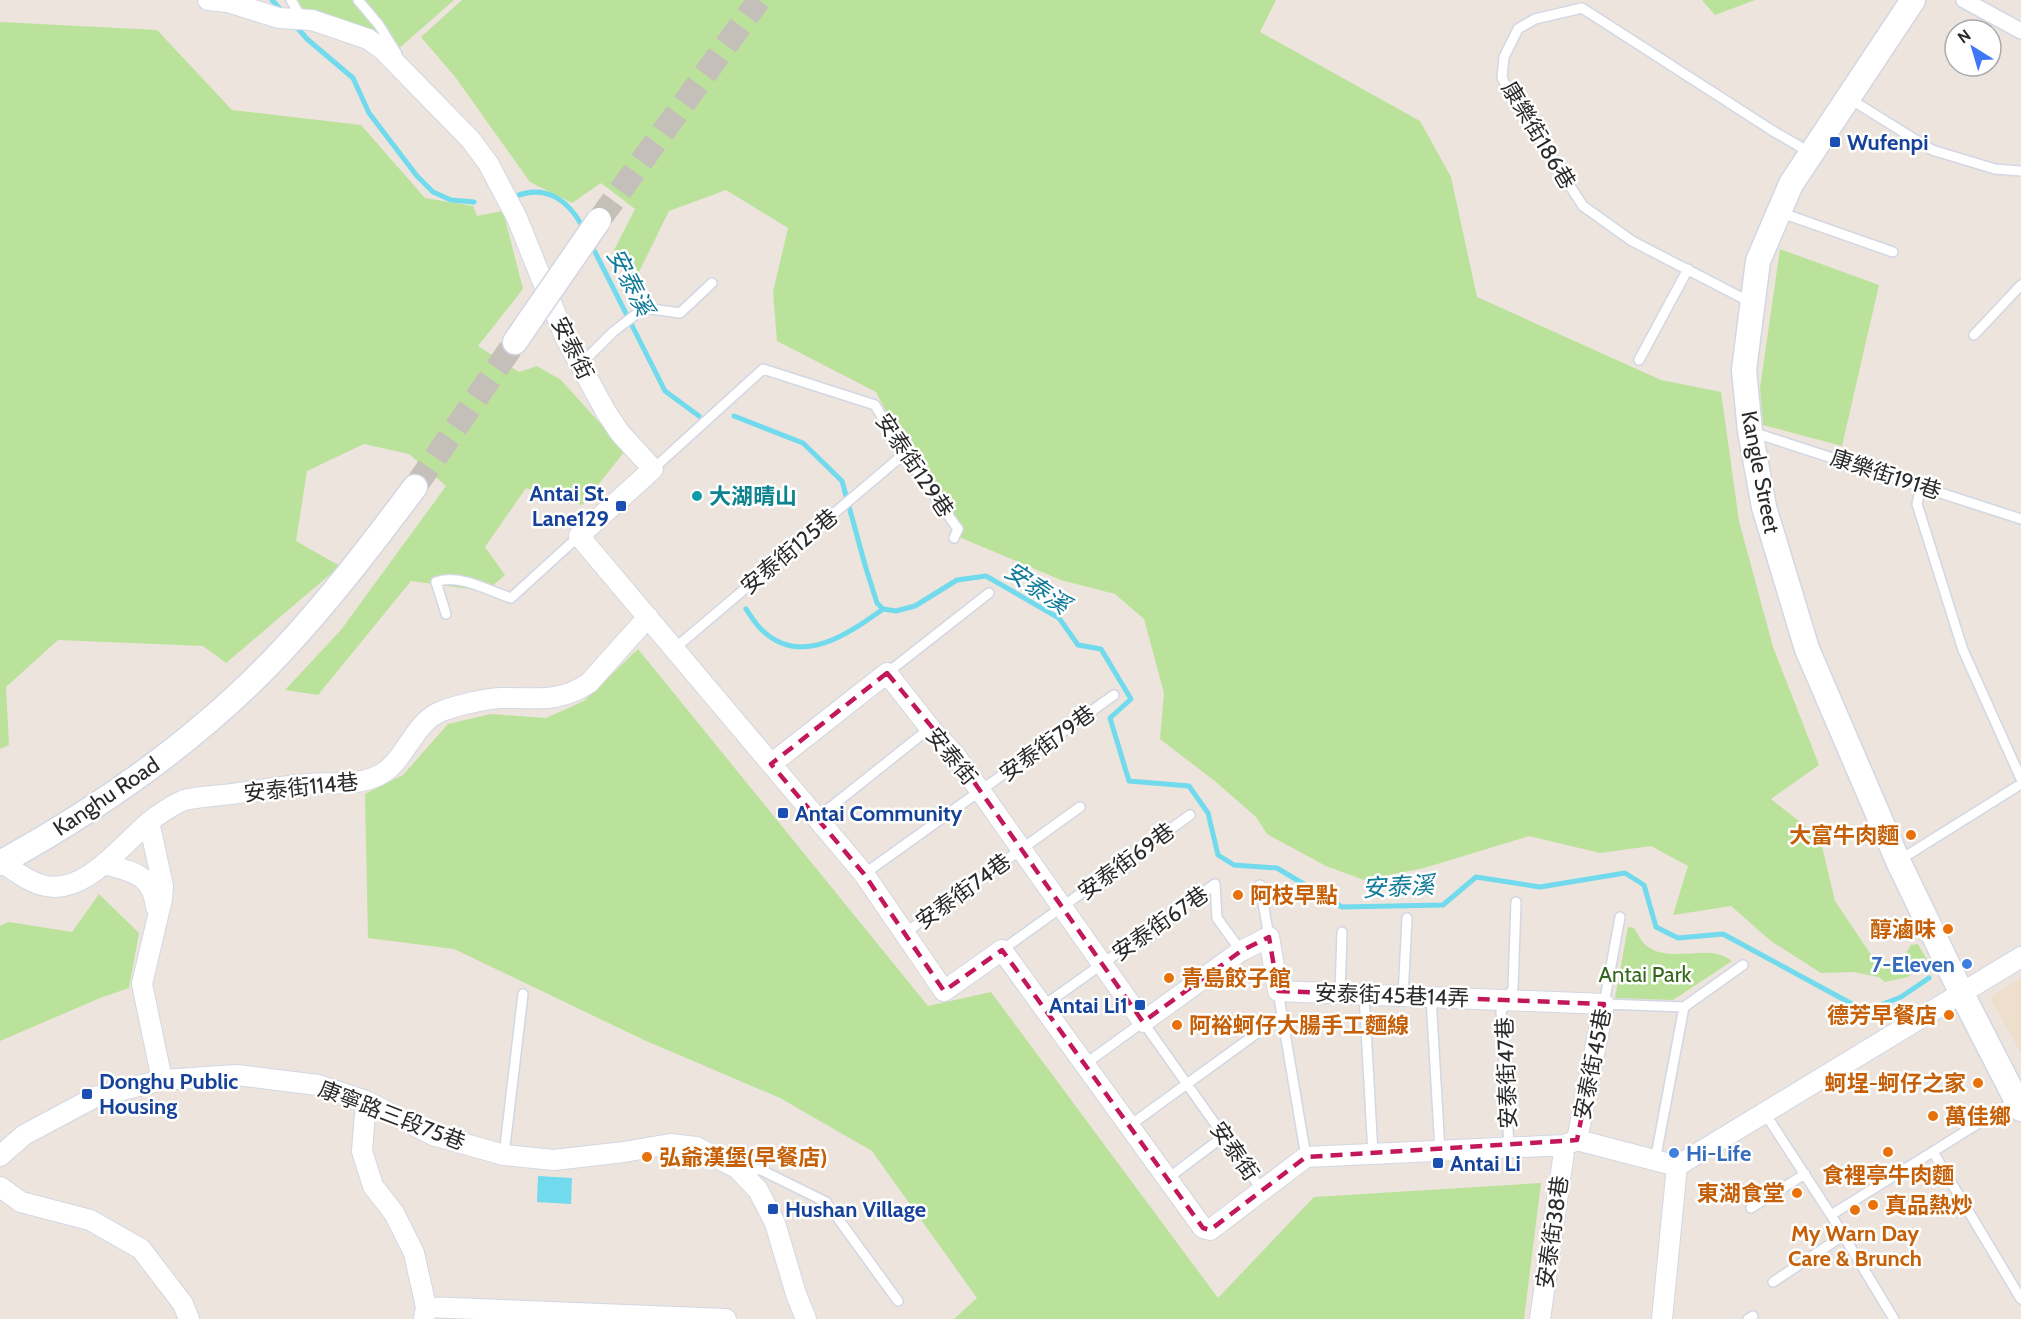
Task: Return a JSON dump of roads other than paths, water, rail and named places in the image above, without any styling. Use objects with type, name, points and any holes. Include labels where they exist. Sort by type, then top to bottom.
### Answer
[{"type":"street","name":"安泰街","points":[[208,0],[228,2],[279,18],[312,20],[368,39],[382,49],[470,139],[488,162],[517,218],[565,337],[606,412],[620,433],[653,469]]},
{"type":"street","name":"Kangle Street","points":[[1913,0],[1791,184],[1758,261],[1744,370],[1750,431],[1764,507],[1807,649],[1898,861],[1958,985]]},
{"type":"street","points":[[1964,0],[2021,31]]},
{"type":"street","points":[[515,342],[599,220]]},
{"type":"street","points":[[653,469],[579,536],[864,874],[945,991],[1002,950],[1203,1228],[1210,1230],[1262,1190]]},
{"type":"street","name":"Kanghu Road","points":[[1,863],[113,794],[206,722],[278,655],[351,570],[415,487]]},
{"type":"street","name":"安泰街114巷","points":[[1,863],[44,886],[56,888],[68,886],[105,864],[149,822],[170,806],[184,800],[200,796],[308,784],[365,781],[377,777],[394,763],[418,730],[442,711],[490,699],[556,698],[580,689],[589,683],[648,617]]},
{"type":"street","name":"安泰街","points":[[887,673],[930,728],[955,755],[1143,1022]]},
{"type":"street","points":[[771,764],[887,673]]},
{"type":"street","points":[[149,822],[163,886],[142,984],[162,1080]]},
{"type":"street","points":[[105,864],[130,871],[147,880],[153,893],[157,916]]},
{"type":"street","points":[[1143,1022],[1241,951],[1269,937],[1278,991]]},
{"type":"street","points":[[1306,1157],[1571,1142],[1677,1166],[1958,985],[2021,957]]},
{"type":"street","points":[[1958,985],[2018,1104]]},
{"type":"street","name":"安泰街45巷14弄","points":[[1278,991],[1604,1004]]},
{"type":"street","name":"安泰街45巷","points":[[1571,1142],[1604,1004]]},
{"type":"street","name":"康寧路三段75巷","points":[[0,1156],[24,1135],[95,1096],[162,1080],[237,1075],[318,1084],[366,1101],[434,1136],[504,1155],[554,1160],[670,1144],[696,1147],[737,1168],[758,1190],[775,1223],[796,1294],[806,1319]]},
{"type":"street","points":[[366,1101],[362,1151],[373,1186],[394,1213],[414,1253],[425,1313],[726,1319]]},
{"type":"street","name":"安泰街38巷","points":[[1540,1319],[1571,1142]]},
{"type":"street","name":"安泰街","points":[[1262,1190],[1306,1157]]},
{"type":"street","points":[[1662,1319],[1677,1166]]},
{"type":"street","points":[[0,1187],[21,1202],[90,1220],[141,1249],[183,1304],[189,1319]]},
{"type":"lane","points":[[291,0],[302,20]]},
{"type":"lane","points":[[358,0],[379,25],[414,81]]},
{"type":"lane","name":"康樂街186巷","points":[[1753,303],[1632,241],[1582,206],[1502,78],[1504,57],[1518,29],[1535,19],[1582,8],[1811,153]]},
{"type":"lane","points":[[1848,98],[1932,150],[1995,169],[2021,171]]},
{"type":"lane","points":[[1779,212],[1893,252]]},
{"type":"lane","points":[[1639,360],[1688,269]]},
{"type":"lane","points":[[580,365],[613,332],[644,308],[680,313],[712,283]]},
{"type":"lane","points":[[1974,335],[2021,285]]},
{"type":"lane","name":"安泰街129巷","points":[[653,469],[763,369],[875,405],[904,454],[958,529],[954,538]]},
{"type":"lane","name":"康樂街191巷","points":[[1750,431],[2021,519]]},
{"type":"lane","name":"安泰街125巷","points":[[674,649],[904,454]]},
{"type":"lane","points":[[1921,486],[1917,504],[1963,650],[2021,779]]},
{"type":"lane","points":[[446,614],[436,582],[443,579],[460,580],[512,598],[579,536]]},
{"type":"lane","points":[[887,673],[989,593]]},
{"type":"lane","name":"安泰街79巷","points":[[864,874],[1114,695]]},
{"type":"lane","points":[[817,818],[930,728]]},
{"type":"lane","points":[[1898,861],[2021,784]]},
{"type":"lane","name":"安泰街74巷","points":[[905,933],[1080,807]]},
{"type":"lane","name":"安泰街69巷","points":[[1002,950],[1190,815]]},
{"type":"lane","name":"安泰街67巷","points":[[1102,964],[1215,884],[1217,918],[1241,951]]},
{"type":"lane","points":[[1260,885],[1269,937]]},
{"type":"lane","points":[[1507,1000],[1512,988],[1516,902]]},
{"type":"lane","name":"安泰街45巷","points":[[1604,1004],[1620,917]]},
{"type":"lane","points":[[1403,996],[1407,918]]},
{"type":"lane","points":[[1340,993],[1342,932]]},
{"type":"lane","points":[[1043,1006],[1102,964]]},
{"type":"lane","points":[[1604,1004],[1684,1007],[1743,965]]},
{"type":"lane","points":[[1278,991],[1306,1157]]},
{"type":"lane","points":[[504,1155],[523,994]]},
{"type":"lane","points":[[1364,994],[1373,1154]]},
{"type":"lane","points":[[1431,997],[1440,1150]]},
{"type":"lane","name":"安泰街47巷","points":[[1507,1000],[1501,1012],[1509,1147]]},
{"type":"lane","points":[[1655,1161],[1684,1007]]},
{"type":"lane","points":[[1129,1126],[1282,1015]]},
{"type":"lane","points":[[1085,1064],[1143,1022]]},
{"type":"lane","name":"安泰街","points":[[1143,1022],[1262,1190]]},
{"type":"lane","points":[[1832,1215],[1932,1152],[2018,1104]]},
{"type":"lane","points":[[1764,1112],[1832,1215],[1893,1319]]},
{"type":"lane","points":[[1167,1179],[1224,1136]]},
{"type":"lane","points":[[1932,1152],[2021,1299]]},
{"type":"lane","points":[[737,1168],[760,1170],[826,1202],[898,1301]]},
{"type":"lane","points":[[1751,1209],[1805,1174]]},
{"type":"lane","points":[[1773,1282],[1844,1235]]},
{"type":"water","points":[[538,1176],[572,1178],[571,1204],[537,1202]]},
{"type":"waterway","name":"安泰溪","points":[[272,0],[283,12]]},
{"type":"waterway","name":"安泰溪","points":[[295,25],[307,39],[353,78],[369,113],[417,176],[433,192],[451,200],[474,202]]},
{"type":"waterway","name":"安泰溪","points":[[514,197],[536,192],[556,197],[572,211],[584,230]]},
{"type":"waterway","name":"安泰溪","points":[[591,244],[665,391],[699,416]]},
{"type":"waterway","name":"安泰溪","points":[[734,416],[803,443],[842,481],[877,603],[883,609],[896,611],[915,606],[957,580],[986,576],[1059,618],[1078,645],[1101,649],[1131,699],[1110,718],[1129,781],[1189,786],[1208,813],[1218,855],[1234,865],[1277,868],[1342,907],[1443,905],[1476,877],[1540,887],[1625,873],[1644,885],[1656,927],[1678,938],[1723,934],[1865,1011],[1901,997],[1929,978]]},
{"type":"waterway","points":[[746,609],[760,629],[778,641],[793,646],[824,643],[855,628],[883,609]]},
{"type":"tunnel","points":[[599,220],[759,0]]},
{"type":"tunnel","points":[[415,487],[515,342]]},
{"type":"place","name":"Wufenpi","points":[[1835,142]]},
{"type":"place","name":"大湖晴山","points":[[697,496]]},
{"type":"place","name":"Antai St. Lane129","points":[[621,506]]},
{"type":"place","name":"Antai Community","points":[[783,813]]},
{"type":"place","name":"大富牛肉麵","points":[[1911,835]]},
{"type":"place","name":"阿枝早點","points":[[1238,895]]},
{"type":"place","name":"醇滷味","points":[[1948,929]]},
{"type":"place","name":"7-Eleven","points":[[1967,964]]},
{"type":"place","name":"青島餃子館","points":[[1169,978]]},
{"type":"place","name":"Antai Li1","points":[[1140,1005]]},
{"type":"place","name":"德芳早餐店","points":[[1949,1015]]},
{"type":"place","name":"阿裕蚵仔大腸手工麵線","points":[[1177,1025]]},
{"type":"place","name":"蚵埕-蚵仔之家","points":[[1978,1083]]},
{"type":"place","name":"Donghu Public Housing","points":[[87,1094]]},
{"type":"place","name":"萬佳鄉","points":[[1933,1116]]},
{"type":"place","name":"食裡亭牛肉麵","points":[[1888,1152]]},
{"type":"place","name":"Hi-Life","points":[[1674,1153]]},
{"type":"place","name":"弘爺漢堡(早餐店)","points":[[647,1157]]},
{"type":"place","name":"Antai Li","points":[[1438,1163]]},
{"type":"place","name":"東湖食堂","points":[[1797,1193]]},
{"type":"place","name":"真品熱炒","points":[[1873,1205]]},
{"type":"place","name":"Hushan Village","points":[[773,1209]]},
{"type":"place","name":"My Warn Day Care & Brunch","points":[[1855,1210]]},
{"type":"park label","name":"Antai Park","points":[[1645,974]]}]
